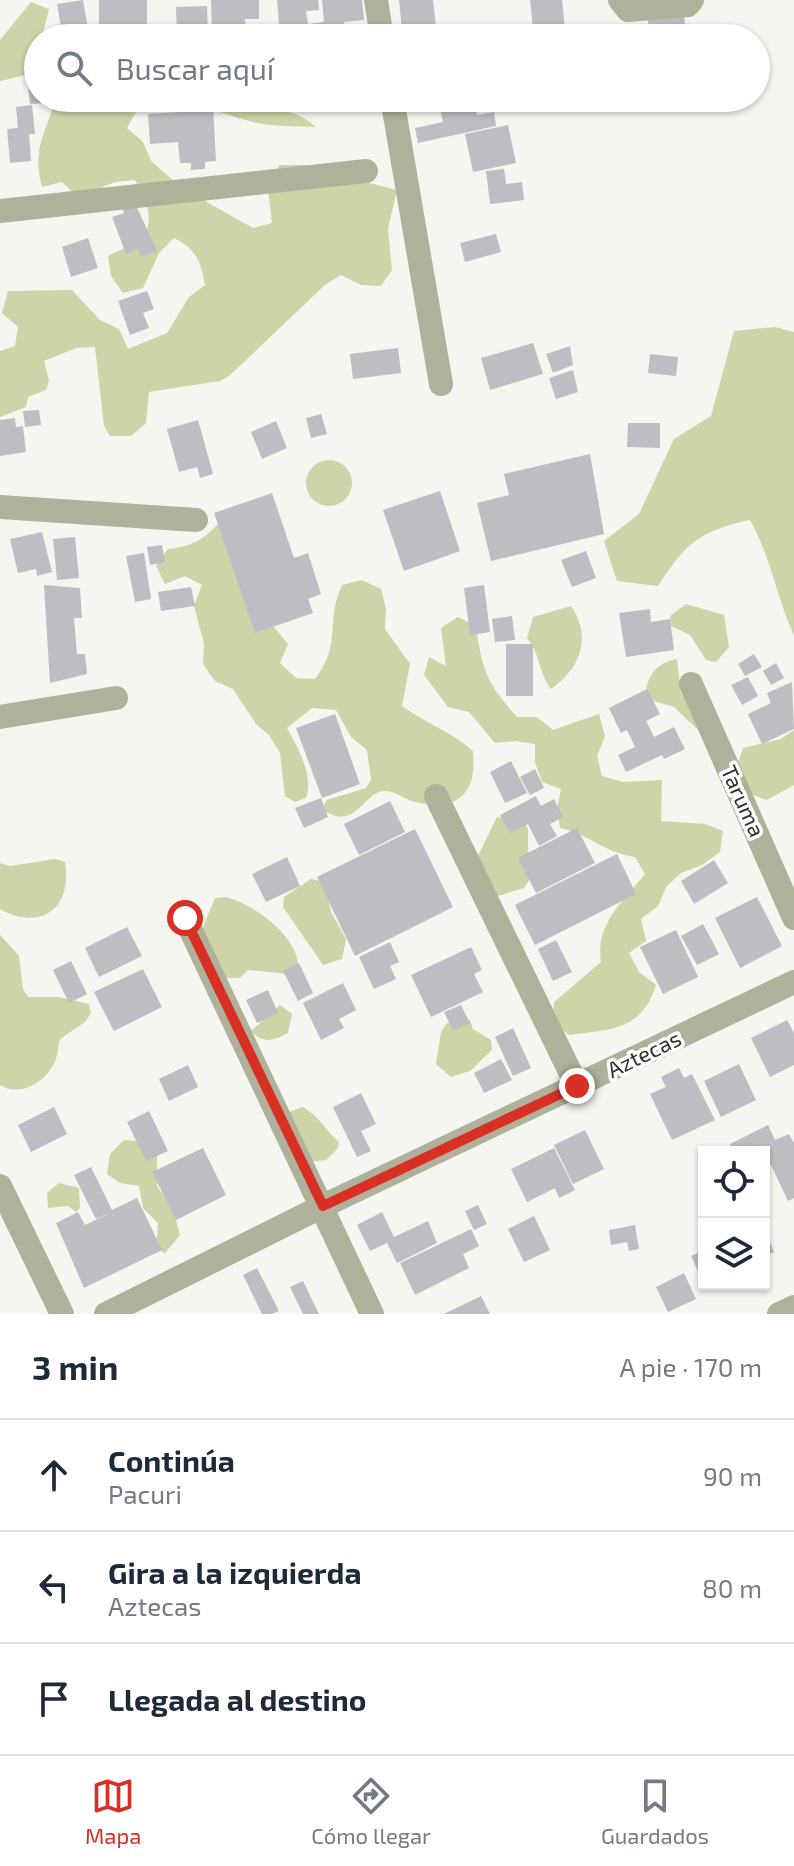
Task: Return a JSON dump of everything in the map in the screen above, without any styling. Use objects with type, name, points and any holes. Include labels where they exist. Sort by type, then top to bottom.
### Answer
[{"type":"street","points":[[376,0],[380,24]]},
{"type":"street","points":[[620,0],[628,10],[688,5],[692,0]]},
{"type":"street","points":[[394,112],[441,384]]},
{"type":"street","points":[[0,211],[366,171]]},
{"type":"street","points":[[0,507],[196,520]]},
{"type":"street","name":"Taruma","points":[[691,684],[794,918]]},
{"type":"street","points":[[0,717],[116,698]]},
{"type":"street","points":[[436,796],[577,1086]]},
{"type":"street","points":[[185,918],[372,1314]]},
{"type":"street","name":"Aztecas","points":[[106,1314],[323,1206],[794,982]]},
{"type":"street","points":[[0,1186],[62,1314]]},
{"type":"street","points":[[779,1314],[794,1307]]},
{"type":"green space","points":[[31,2],[49,9],[45,24],[24,24],[24,75],[0,81],[0,40]]},
{"type":"green space","points":[[52,112],[136,112],[127,128],[143,142],[151,161],[182,188],[253,228],[272,223],[267,182],[280,165],[343,165],[358,180],[397,190],[388,229],[392,270],[381,286],[361,285],[341,275],[325,285],[220,381],[149,392],[146,423],[131,436],[110,436],[104,426],[95,347],[76,348],[44,361],[49,381],[46,390],[28,397],[26,407],[0,417],[0,351],[15,346],[18,327],[2,313],[8,291],[72,290],[100,320],[119,329],[128,349],[167,333],[189,297],[205,285],[196,257],[174,238],[159,253],[143,288],[123,293],[111,276],[108,256],[144,239],[149,215],[135,180],[115,182],[78,197],[62,182],[42,187],[38,166],[42,138]]},
{"type":"green space","points":[[219,112],[289,112],[316,127],[276,126]]},
{"type":"green space","points":[[775,327],[794,332],[794,636],[750,520],[718,529],[695,541],[677,559],[658,586],[617,581],[604,541],[639,514],[674,439],[711,416],[734,331]]},
{"type":"green space","points":[[329,460],[345,467],[352,483],[345,499],[329,506],[313,499],[306,483],[313,467]]},
{"type":"green space","points":[[219,523],[261,611],[288,644],[280,663],[296,678],[315,679],[323,666],[331,644],[334,612],[342,585],[362,580],[381,589],[386,609],[385,629],[410,664],[402,706],[473,751],[472,778],[462,796],[443,804],[430,804],[411,801],[386,791],[378,792],[351,814],[334,815],[322,809],[327,800],[366,788],[371,780],[367,750],[351,737],[336,710],[312,708],[287,728],[306,772],[306,798],[295,802],[285,796],[280,753],[269,735],[256,724],[233,689],[215,681],[203,664],[204,644],[194,606],[202,585],[185,576],[165,584],[156,566],[168,549],[196,542]]},
{"type":"green space","points":[[686,604],[724,615],[729,647],[716,662],[706,660],[690,635],[671,626],[670,616]]},
{"type":"green space","points":[[571,606],[581,629],[580,651],[570,672],[551,689],[527,638],[533,617]]},
{"type":"green space","points":[[458,617],[476,626],[488,676],[517,717],[537,717],[553,730],[599,714],[605,736],[597,756],[602,776],[623,782],[662,780],[661,821],[705,824],[723,831],[720,852],[702,865],[681,873],[666,887],[658,906],[641,919],[646,941],[629,953],[639,972],[656,985],[642,1011],[623,1025],[569,1035],[553,1021],[554,1002],[601,962],[600,948],[606,925],[645,874],[635,857],[560,828],[557,809],[561,789],[542,782],[535,762],[535,744],[515,741],[495,743],[469,712],[448,707],[424,675],[429,657],[446,666],[441,628]]},
{"type":"green space","points":[[677,659],[681,694],[698,713],[697,729],[674,707],[654,701],[646,694],[655,670]]},
{"type":"green space","points":[[794,730],[794,785],[767,800],[730,787],[743,748],[781,739]]},
{"type":"green space","points":[[497,817],[521,821],[528,828],[528,850],[535,871],[524,888],[494,897],[472,868]]},
{"type":"green space","points":[[55,859],[65,862],[66,878],[59,903],[51,911],[29,918],[0,909],[0,863],[10,866]]},
{"type":"green space","points":[[311,879],[325,882],[331,912],[346,939],[342,959],[323,965],[283,907],[284,897]]},
{"type":"green space","points":[[225,897],[261,914],[283,933],[291,944],[298,967],[290,974],[248,970],[240,978],[219,978],[200,934],[215,898]]},
{"type":"green space","points":[[0,935],[19,956],[23,989],[28,997],[58,997],[89,1004],[91,1013],[85,1022],[60,1039],[56,1059],[47,1074],[33,1085],[16,1090],[0,1085]]},
{"type":"green space","points":[[280,1005],[292,1014],[288,1033],[269,1040],[251,1031]]},
{"type":"green space","points":[[470,1020],[473,1029],[491,1040],[492,1050],[470,1071],[451,1077],[436,1064],[441,1032],[447,1023]]},
{"type":"green space","points":[[303,1107],[339,1142],[338,1148],[326,1160],[310,1162],[289,1112]]},
{"type":"green space","points":[[124,1140],[140,1141],[157,1153],[157,1186],[173,1209],[180,1235],[165,1253],[156,1248],[158,1223],[143,1208],[139,1186],[120,1183],[107,1174],[110,1154]]},
{"type":"green space","points":[[59,1183],[79,1188],[80,1208],[76,1212],[68,1206],[48,1208],[47,1193]]},
{"type":"building","points":[[83,0],[87,24],[61,24],[57,4]]},
{"type":"building","points":[[99,0],[147,0],[147,24],[99,24]]},
{"type":"building","points":[[211,0],[259,0],[259,19],[245,19],[245,24],[212,24]]},
{"type":"building","points":[[277,0],[318,0],[319,10],[306,11],[308,24],[279,24]]},
{"type":"building","points":[[322,0],[362,0],[364,20],[308,24],[324,22]]},
{"type":"building","points":[[399,0],[433,0],[436,24],[401,24]]},
{"type":"building","points":[[530,0],[562,0],[565,24],[533,24]]},
{"type":"building","points":[[647,0],[683,0],[685,24],[648,24]]},
{"type":"building","points":[[207,6],[208,24],[177,24],[176,7]]},
{"type":"building","points":[[24,106],[24,112],[33,112],[35,134],[29,134],[31,161],[10,163],[7,129],[18,128],[16,107]]},
{"type":"building","points":[[213,112],[216,161],[205,162],[205,169],[191,170],[191,163],[180,163],[178,142],[150,144],[148,114]]},
{"type":"building","points":[[441,112],[476,112],[477,115],[494,112],[496,126],[418,143],[415,128],[443,122]]},
{"type":"building","points":[[508,125],[516,163],[473,172],[465,134]]},
{"type":"building","points":[[504,169],[506,184],[522,182],[524,200],[490,204],[486,171]]},
{"type":"building","points":[[133,199],[157,251],[141,257],[138,249],[126,254],[112,217],[124,213],[121,204]]},
{"type":"building","points":[[496,234],[501,252],[465,262],[460,243]]},
{"type":"building","points":[[88,238],[98,268],[71,277],[62,247]]},
{"type":"building","points":[[147,291],[154,309],[143,313],[149,328],[130,335],[118,301]]},
{"type":"building","points":[[533,343],[543,374],[490,390],[481,358]]},
{"type":"building","points":[[570,346],[573,365],[553,373],[546,354]]},
{"type":"building","points":[[398,348],[401,373],[353,379],[350,354]]},
{"type":"building","points":[[650,354],[678,357],[676,376],[648,373]]},
{"type":"building","points":[[573,370],[578,392],[556,399],[549,378]]},
{"type":"building","points":[[39,410],[41,425],[25,427],[23,411]]},
{"type":"building","points":[[321,414],[327,434],[311,438],[306,418]]},
{"type":"building","points":[[15,418],[16,427],[23,426],[26,452],[0,456],[0,420]]},
{"type":"building","points":[[198,420],[213,474],[200,478],[197,467],[179,472],[167,429]]},
{"type":"building","points":[[276,421],[287,448],[262,459],[251,432]]},
{"type":"building","points":[[628,423],[660,423],[660,448],[627,447]]},
{"type":"building","points":[[590,454],[604,534],[491,561],[477,503],[509,495],[504,474]]},
{"type":"building","points":[[440,491],[460,551],[404,571],[383,510]]},
{"type":"building","points":[[272,493],[294,558],[308,553],[321,594],[308,599],[313,613],[255,633],[214,513]]},
{"type":"building","points":[[42,532],[52,572],[37,576],[36,569],[18,573],[10,539]]},
{"type":"building","points":[[75,537],[79,578],[57,580],[53,539]]},
{"type":"building","points":[[162,545],[165,562],[150,565],[147,547]]},
{"type":"building","points":[[586,551],[596,578],[572,587],[561,560]]},
{"type":"building","points":[[144,553],[151,599],[135,602],[126,556]]},
{"type":"building","points":[[44,585],[80,588],[82,618],[74,618],[77,654],[85,654],[87,674],[50,683]]},
{"type":"building","points":[[484,585],[490,632],[470,635],[464,588]]},
{"type":"building","points":[[191,587],[195,606],[161,611],[158,592]]},
{"type":"building","points":[[650,609],[651,622],[670,619],[674,650],[626,657],[619,613]]},
{"type":"building","points":[[512,616],[515,640],[495,642],[492,619]]},
{"type":"building","points":[[506,644],[533,644],[533,696],[506,696]]},
{"type":"building","points":[[754,654],[762,667],[745,676],[738,664]]},
{"type":"building","points":[[776,663],[784,678],[771,685],[763,671]]},
{"type":"building","points":[[748,677],[758,696],[742,705],[731,685]]},
{"type":"building","points":[[792,682],[794,729],[762,744],[748,714],[771,703],[767,693]]},
{"type":"building","points":[[647,689],[660,714],[646,721],[654,737],[674,727],[685,749],[664,759],[662,755],[626,772],[618,755],[635,747],[627,730],[621,733],[609,708]]},
{"type":"building","points":[[335,714],[360,784],[322,798],[296,728]]},
{"type":"building","points":[[511,761],[527,793],[505,803],[490,772]]},
{"type":"building","points":[[535,769],[544,788],[530,795],[520,777]]},
{"type":"building","points":[[536,796],[541,806],[554,799],[563,817],[550,824],[557,836],[539,846],[528,824],[510,833],[500,815]]},
{"type":"building","points":[[321,798],[328,817],[304,828],[295,808]]},
{"type":"building","points":[[390,801],[405,832],[359,855],[344,824]]},
{"type":"building","points":[[577,828],[595,863],[536,893],[518,858]]},
{"type":"building","points":[[415,829],[453,907],[355,956],[317,877]]},
{"type":"building","points":[[617,854],[636,894],[535,945],[515,905]]},
{"type":"building","points":[[287,857],[300,886],[266,902],[252,874]]},
{"type":"building","points":[[714,860],[728,883],[694,904],[681,881]]},
{"type":"building","points":[[757,897],[782,946],[740,968],[715,918]]},
{"type":"building","points":[[703,924],[719,954],[697,965],[681,936]]},
{"type":"building","points":[[127,927],[142,956],[99,977],[85,948]]},
{"type":"building","points":[[676,930],[698,977],[663,994],[640,947]]},
{"type":"building","points":[[556,940],[572,972],[553,981],[538,949]]},
{"type":"building","points":[[390,942],[399,962],[390,966],[396,979],[374,989],[359,957]]},
{"type":"building","points":[[471,947],[482,970],[474,974],[483,992],[431,1017],[411,975]]},
{"type":"building","points":[[71,961],[87,994],[69,1003],[53,970]]},
{"type":"building","points":[[299,963],[313,993],[298,1001],[283,971]]},
{"type":"building","points":[[143,969],[162,1007],[114,1031],[94,992]]},
{"type":"building","points":[[343,983],[356,1010],[339,1019],[344,1028],[321,1040],[303,1003]]},
{"type":"building","points":[[268,990],[278,1013],[257,1023],[246,1000]]},
{"type":"building","points":[[461,1005],[470,1023],[453,1031],[444,1012]]},
{"type":"building","points":[[787,1020],[794,1033],[794,1065],[770,1077],[751,1038]]},
{"type":"building","points":[[513,1028],[531,1068],[513,1076],[495,1037]]},
{"type":"building","points":[[501,1059],[512,1080],[484,1093],[474,1073]]},
{"type":"building","points":[[739,1064],[756,1100],[721,1117],[704,1081]]},
{"type":"building","points":[[188,1065],[198,1087],[169,1101],[159,1079]]},
{"type":"building","points":[[679,1068],[684,1078],[692,1074],[715,1120],[672,1140],[650,1094],[666,1087],[661,1077]]},
{"type":"building","points":[[361,1093],[376,1124],[361,1131],[371,1151],[357,1157],[333,1107]]},
{"type":"building","points":[[54,1107],[67,1134],[31,1152],[18,1125]]},
{"type":"building","points":[[149,1111],[168,1151],[146,1161],[127,1122]]},
{"type":"building","points":[[768,1125],[775,1140],[789,1134],[794,1143],[794,1198],[788,1201],[770,1163],[770,1146],[730,1144]]},
{"type":"building","points":[[585,1130],[604,1169],[573,1184],[554,1145]]},
{"type":"building","points":[[203,1148],[226,1195],[176,1220],[152,1172]]},
{"type":"building","points":[[554,1148],[575,1190],[559,1198],[555,1188],[527,1202],[511,1169]]},
{"type":"building","points":[[91,1167],[112,1210],[137,1198],[162,1250],[84,1288],[56,1223],[78,1212],[85,1225],[112,1212],[96,1219],[74,1175]]},
{"type":"building","points":[[478,1205],[487,1224],[474,1230],[465,1211]]},
{"type":"building","points":[[382,1212],[394,1237],[428,1221],[437,1243],[397,1263],[387,1243],[370,1251],[357,1225]]},
{"type":"building","points":[[534,1216],[550,1250],[524,1262],[508,1229]]},
{"type":"building","points":[[635,1225],[639,1249],[629,1251],[627,1242],[611,1245],[609,1230]]},
{"type":"building","points":[[471,1229],[479,1246],[463,1254],[469,1268],[415,1295],[400,1263]]},
{"type":"building","points":[[698,1253],[698,1271],[691,1256]]},
{"type":"building","points":[[257,1268],[279,1311],[272,1314],[262,1314],[243,1275]]},
{"type":"building","points":[[684,1273],[696,1299],[668,1312],[656,1287]]},
{"type":"building","points":[[303,1281],[319,1314],[303,1314],[290,1287]]},
{"type":"building","points":[[481,1296],[490,1314],[444,1314]]},
{"type":"route","points":[[185,918],[323,1206],[577,1086]]}]
